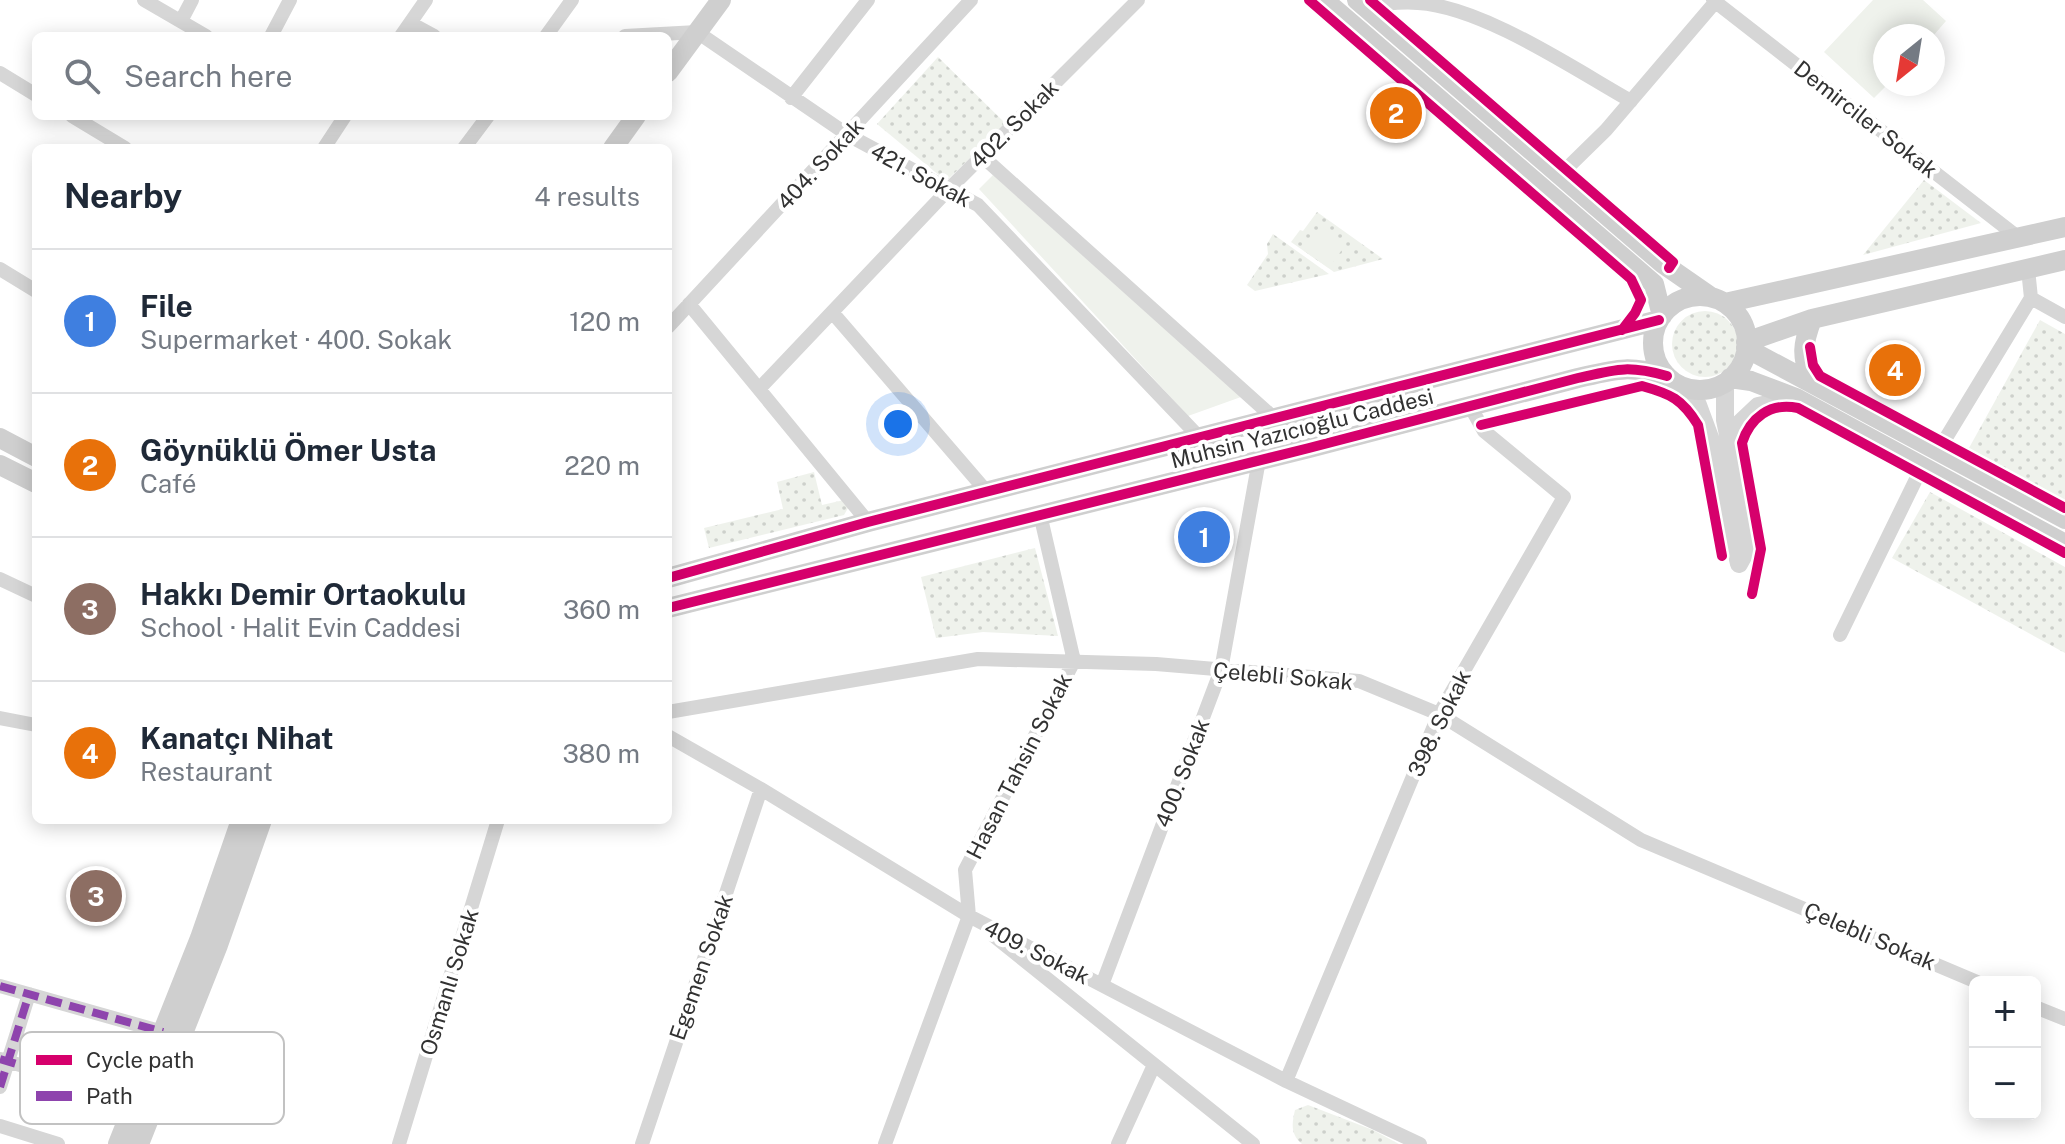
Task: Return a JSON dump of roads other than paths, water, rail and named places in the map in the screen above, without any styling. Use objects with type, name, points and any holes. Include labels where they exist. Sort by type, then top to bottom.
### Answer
[{"type":"main road","points":[[672,66],[721,0]]},
{"type":"main road","points":[[1324,0],[1654,284],[1660,318],[1654,335],[1654,350],[1658,364],[1674,381],[1694,390],[1710,389],[1737,373],[1746,345],[1744,328],[1737,314],[1662,263],[1360,2]]},
{"type":"main road","points":[[616,144],[633,120]]},
{"type":"main road","points":[[1660,318],[1681,300],[1695,296],[1718,300],[2065,227]]},
{"type":"main road","points":[[1622,330],[1640,321],[1651,298],[1648,284],[1626,259]]},
{"type":"main road","points":[[1746,345],[1812,319],[2065,260]]},
{"type":"main road","name":"Muhsin Yazıcıoğlu Caddesi","points":[[672,577],[868,522],[1660,318]]},
{"type":"main road","points":[[1810,381],[1802,355],[1812,319]]},
{"type":"main road","points":[[1746,345],[2065,519]]},
{"type":"main road","name":"Muhsin Yazıcıoğlu Caddesi","points":[[672,607],[1616,369],[1637,368],[1674,381]]},
{"type":"main road","points":[[1728,380],[1751,381],[1796,398],[2065,544]]},
{"type":"main road","points":[[0,438],[32,455]]},
{"type":"main road","points":[[0,465],[32,481]]},
{"type":"main road","points":[[163,1032],[240,824]]},
{"type":"main road","points":[[183,1032],[261,824]]},
{"type":"main road","points":[[118,1144],[126,1124]]},
{"type":"main road","points":[[139,1144],[147,1124]]},
{"type":"street","points":[[144,0],[199,32]]},
{"type":"street","points":[[181,21],[192,0]]},
{"type":"street","points":[[273,32],[290,0]]},
{"type":"street","points":[[404,32],[426,0]]},
{"type":"street","points":[[549,32],[572,0]]},
{"type":"street","points":[[791,98],[868,0]]},
{"type":"street","name":"404. Sokak","points":[[672,323],[971,0]]},
{"type":"street","name":"402. Sokak","points":[[759,389],[948,190],[1138,0]]},
{"type":"street","points":[[1560,175],[1631,101],[1715,1]]},
{"type":"street","name":"Demirciler Sokak","points":[[1715,1],[2019,238]]},
{"type":"street","points":[[1360,2],[1419,3],[1474,16],[1631,101]]},
{"type":"street","points":[[410,23],[427,32]]},
{"type":"street","points":[[672,33],[697,32]]},
{"type":"street","name":"421. Sokak","points":[[697,32],[848,135],[978,205],[1200,438]]},
{"type":"street","points":[[0,73],[32,93]]},
{"type":"street","points":[[79,120],[118,144]]},
{"type":"street","points":[[327,144],[342,120]]},
{"type":"street","points":[[467,144],[485,120]]},
{"type":"street","name":"421. Sokak","points":[[982,156],[1275,419]]},
{"type":"street","points":[[0,269],[32,289]]},
{"type":"street","points":[[1938,451],[2031,298],[2028,269]]},
{"type":"street","points":[[2031,298],[2065,317]]},
{"type":"street","points":[[689,304],[868,522]]},
{"type":"street","points":[[832,312],[987,492]]},
{"type":"street","points":[[1674,381],[1698,405],[1715,451],[1739,564],[1750,544],[1725,420],[1728,380]]},
{"type":"street","points":[[1733,452],[1740,423],[1758,406],[1796,398]]},
{"type":"street","name":"398. Sokak","points":[[1286,1081],[1439,714],[1564,497],[1484,431],[1470,406]]},
{"type":"street","name":"400. Sokak","points":[[1102,985],[1221,670],[1259,460]]},
{"type":"street","points":[[1840,635],[1922,467]]},
{"type":"street","points":[[1040,514],[1074,661]]},
{"type":"street","points":[[0,579],[32,594]]},
{"type":"street","name":"Çelebli Sokak","points":[[672,711],[978,659],[1074,661],[1359,681],[1439,714],[1641,840],[1969,979]]},
{"type":"street","name":"Hasan Tahsin Sokak","points":[[885,1144],[969,916],[965,870],[1074,661]]},
{"type":"street","points":[[0,718],[32,724]]},
{"type":"street","name":"409. Sokak","points":[[672,738],[969,916],[1286,1081],[1420,1144]]},
{"type":"street","name":"Egemen Sokak","points":[[642,1144],[761,789]]},
{"type":"street","name":"Osmanlı Sokak","points":[[399,1144],[497,824]]},
{"type":"street","points":[[969,916],[1253,1144]]},
{"type":"street","points":[[0,986],[163,1032]]},
{"type":"street","points":[[0,1087],[4,1061],[29,994]]},
{"type":"street","points":[[2041,1009],[2065,1019]]},
{"type":"street","points":[[1118,1144],[1154,1065]]},
{"type":"street","points":[[0,1126],[58,1144]]},
{"type":"place","name":"Göynüklü Ömer Usta","points":[[1396,113]]},
{"type":"place","name":"Kanatçı Nihat","points":[[1895,370]]},
{"type":"place","name":"File","points":[[1204,537]]},
{"type":"place","name":"Hakkı Demir Ortaokulu","points":[[96,896]]}]
